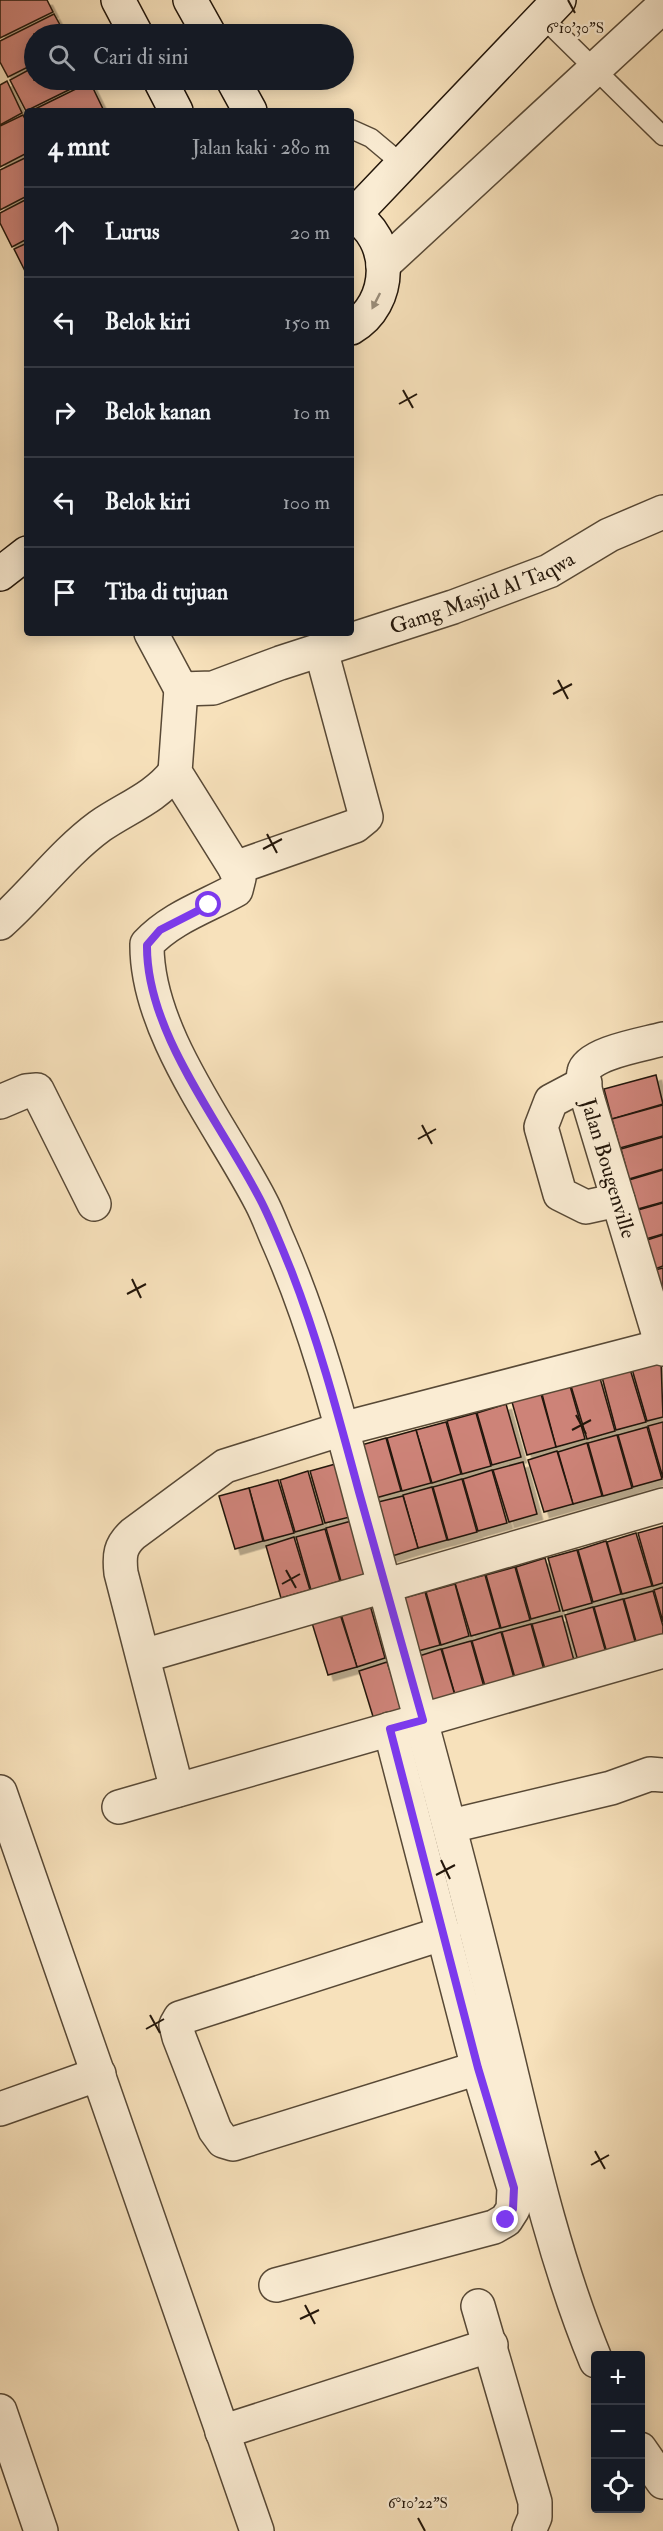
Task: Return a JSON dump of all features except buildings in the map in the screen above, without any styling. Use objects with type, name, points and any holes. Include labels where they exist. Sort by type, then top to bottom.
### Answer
[{"type":"street","points":[[118,0],[131,24]]},
{"type":"street","points":[[190,0],[203,24]]},
{"type":"street","points":[[383,265],[596,71],[663,6]]},
{"type":"street","points":[[354,213],[551,8]]},
{"type":"street","points":[[165,90],[174,108]]},
{"type":"street","points":[[238,90],[248,108]]},
{"type":"street","points":[[354,217],[375,237],[383,265],[378,298],[370,312],[354,325]]},
{"type":"street","name":"Gamg Masjid Al Taqwa","points":[[181,689],[213,688],[453,607],[549,571],[609,536],[663,512]]},
{"type":"street","points":[[0,574],[24,555]]},
{"type":"street","points":[[153,636],[181,689],[175,772],[239,878],[236,890],[160,930],[147,945],[147,965],[152,988],[174,1045],[197,1092],[262,1203],[291,1270],[342,1429],[423,1720],[549,2225],[593,2351]]},
{"type":"street","points":[[235,868],[355,826],[366,817],[321,650]]},
{"type":"street","points":[[0,923],[29,897],[49,872],[100,827],[155,793],[175,772]]},
{"type":"street","name":"Jalan Bougenville","points":[[662,1347],[618,1200],[584,1073],[587,1066],[597,1057],[663,1039]]},
{"type":"street","points":[[585,1083],[551,1101],[541,1127],[560,1194],[586,1207],[618,1200]]},
{"type":"street","points":[[0,1102],[26,1090],[37,1090],[94,1204]]},
{"type":"street","points":[[177,1790],[121,1573],[119,1555],[124,1543],[225,1466],[342,1429],[662,1347]]},
{"type":"street","points":[[143,1656],[663,1505]]},
{"type":"street","points":[[119,1807],[663,1651]]},
{"type":"street","points":[[276,2285],[494,2227],[506,2220],[513,2209],[514,2188],[478,2068],[390,1729]]},
{"type":"street","points":[[451,1827],[611,1788],[650,1774],[663,1775]]},
{"type":"street","points":[[0,1792],[257,2531]]},
{"type":"street","points":[[444,1933],[180,2018],[176,2025],[178,2037],[215,2130],[223,2141],[233,2144],[478,2068]]},
{"type":"street","points":[[0,2109],[99,2074]]},
{"type":"street","points":[[478,2306],[535,2502],[535,2517],[529,2531]]},
{"type":"street","points":[[222,2432],[491,2345]]},
{"type":"street","points":[[0,2411],[41,2531]]},
{"type":"street","points":[[645,2456],[663,2482]]},
{"type":"lane","points":[[551,8],[596,71],[663,136]]},
{"type":"lane","points":[[354,130],[371,138],[402,164]]},
{"type":"route","points":[[209,905],[160,930],[147,945],[147,965],[152,988],[174,1045],[197,1092],[262,1203],[291,1270],[342,1429],[423,1720],[390,1729],[478,2068],[514,2188],[513,2209],[506,2220]]}]
